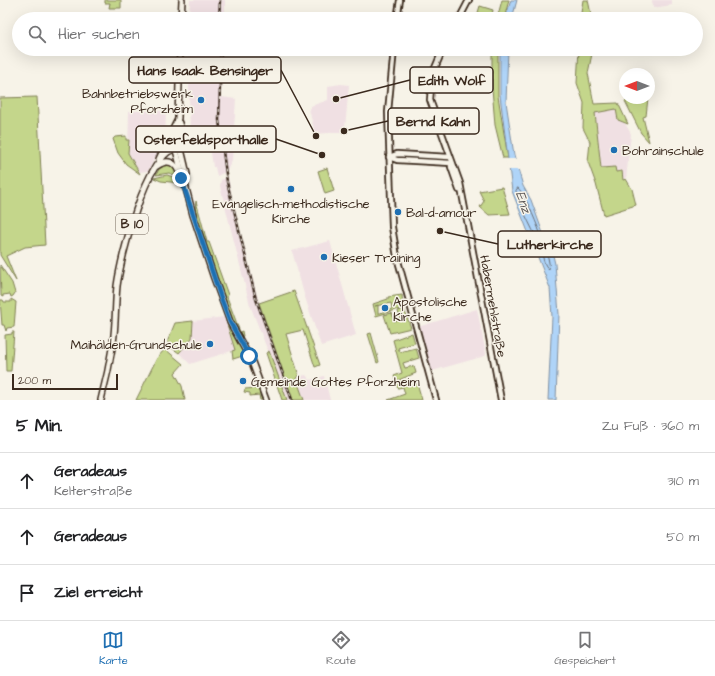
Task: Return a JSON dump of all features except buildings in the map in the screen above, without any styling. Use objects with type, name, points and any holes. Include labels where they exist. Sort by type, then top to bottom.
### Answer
[{"type":"main road","points":[[181,12],[182,0]]},
{"type":"main road","points":[[398,12],[400,0]]},
{"type":"main road","points":[[463,12],[469,0]]},
{"type":"main road","name":"B 10","points":[[180,56],[178,118],[182,138]]},
{"type":"main road","points":[[393,56],[389,95],[389,157],[394,242],[436,400]]},
{"type":"main road","name":"Habermehlstraße","points":[[440,56],[432,75],[430,100],[451,163],[458,175],[460,192],[501,400]]},
{"type":"main road","name":"B 10","points":[[157,164],[171,140],[178,118]]},
{"type":"main road","name":"B 10","points":[[101,400],[113,344],[118,285],[124,254],[138,205],[157,164],[171,140],[178,118]]},
{"type":"main road","points":[[177,149],[185,143],[179,136],[171,140],[177,149],[196,222]]},
{"type":"main road","points":[[438,156],[445,145]]},
{"type":"main road","points":[[177,149],[190,205]]},
{"type":"main road","name":"B 10","points":[[162,156],[177,149]]},
{"type":"main road","points":[[389,157],[397,154],[449,157]]},
{"type":"main road","points":[[389,157],[397,160],[451,163]]},
{"type":"main road","points":[[157,164],[168,161],[176,166],[226,312],[252,362],[266,400]]},
{"type":"shaded area","points":[[190,0],[225,0],[225,12],[189,12]]},
{"type":"shaded area","points":[[652,0],[672,0],[672,5],[653,8]]},
{"type":"shaded area","points":[[188,56],[223,56],[221,97],[236,99],[232,160],[227,171],[217,176],[215,167],[213,167],[210,145],[197,147],[194,150],[190,132]]},
{"type":"shaded area","points":[[341,84],[349,85],[345,128],[342,132],[315,134],[309,109],[311,106],[328,100],[328,86]]},
{"type":"shaded area","name":"Bohrainschule","points":[[616,109],[618,120],[625,123],[631,134],[626,179],[624,180],[622,171],[616,172],[615,167],[601,168],[595,113]]},
{"type":"shaded area","points":[[129,111],[166,111],[165,139],[148,171],[139,172],[128,153]]},
{"type":"shaded area","points":[[228,177],[234,207],[259,303],[293,400],[287,400],[250,305],[220,186],[221,180]]},
{"type":"shaded area","points":[[330,241],[356,335],[321,346],[292,251]]},
{"type":"shaded area","points":[[477,309],[486,354],[485,356],[432,371],[420,327]]},
{"type":"shaded area","name":"Maihälden-Grundschule","points":[[224,317],[235,350],[190,364],[179,353],[192,338],[193,321]]},
{"type":"shaded area","points":[[306,375],[310,380],[324,376],[330,400],[304,400],[296,377]]},
{"type":"green space","points":[[105,0],[121,0],[121,8],[109,8],[110,3],[105,3]]},
{"type":"green space","points":[[502,0],[509,0],[506,12],[499,12]]},
{"type":"green space","points":[[583,0],[588,0],[591,12],[581,12]]},
{"type":"green space","points":[[480,6],[493,10],[493,12],[478,12]]},
{"type":"green space","points":[[492,56],[498,56],[498,96],[508,158],[503,158],[495,125],[492,88]]},
{"type":"green space","points":[[579,56],[592,56],[588,73],[594,104],[618,103],[628,124],[618,120],[616,109],[595,113],[601,168],[615,167],[616,172],[622,171],[623,180],[626,179],[632,189],[636,205],[604,215],[596,184],[588,162],[590,142],[583,128],[584,103],[577,83]]},
{"type":"green space","points":[[37,97],[45,245],[25,247],[6,256],[16,281],[0,255],[0,98]]},
{"type":"green space","points":[[626,104],[647,104],[646,116],[643,117],[649,142],[641,133]]},
{"type":"green space","points":[[126,136],[126,140],[129,140],[128,153],[140,174],[126,164],[118,153],[113,139],[115,137]]},
{"type":"green space","points":[[162,163],[174,166],[179,177],[169,173],[156,175]]},
{"type":"green space","points":[[327,168],[334,191],[325,194],[318,171]]},
{"type":"green space","points":[[167,175],[179,179],[180,183],[161,181],[154,178]]},
{"type":"green space","points":[[502,187],[510,214],[489,215],[480,207],[484,201],[479,191]]},
{"type":"green space","points":[[196,201],[207,242],[209,242],[240,332],[242,331],[242,337],[226,307],[214,274],[195,208]]},
{"type":"green space","points":[[0,265],[12,283],[15,293],[11,297],[10,294],[3,295],[3,297],[1,296]]},
{"type":"green space","points":[[294,291],[320,365],[315,367],[303,330],[286,334],[299,376],[296,378],[304,400],[293,400],[259,303]]},
{"type":"green space","points":[[402,295],[403,308],[376,316],[373,304],[388,299],[388,297]],"holes":[[[391,303],[392,309],[378,313],[378,305]]]},
{"type":"green space","points":[[11,299],[16,302],[14,327],[7,328],[6,331],[4,325],[2,325],[0,300],[3,300],[4,302],[11,302]]},
{"type":"green space","points":[[404,309],[411,328],[390,333],[384,315],[392,313],[394,321],[400,320],[398,311]]},
{"type":"green space","points":[[193,321],[192,338],[179,353],[168,345],[168,340],[175,323]]},
{"type":"green space","points":[[226,321],[246,355],[233,359],[232,351],[235,350]]},
{"type":"green space","points":[[12,332],[14,332],[11,371],[6,371],[5,335],[12,334]]},
{"type":"green space","points":[[371,333],[379,362],[377,363],[368,334]]},
{"type":"green space","points":[[412,333],[415,343],[398,348],[400,352],[416,348],[419,358],[403,363],[405,368],[414,366],[416,373],[396,381],[394,376],[402,373],[393,340]]},
{"type":"green space","points":[[165,349],[183,364],[175,373],[182,386],[185,400],[136,400],[157,358]]},
{"type":"green space","points":[[269,351],[287,400],[282,400],[266,353]]},
{"type":"green space","points":[[248,357],[262,400],[260,400],[259,395],[250,396],[250,393],[244,392],[245,389],[257,388]]},
{"type":"green space","points":[[405,380],[407,386],[417,383],[422,400],[388,400],[405,394],[403,387],[398,388],[396,386],[397,382]]},
{"type":"water","points":[[511,0],[517,0],[514,12],[507,12]]},
{"type":"water","name":"Enz","points":[[500,56],[508,56],[506,102],[514,155],[523,186],[531,200],[544,236],[552,251],[555,264],[559,314],[556,400],[548,400],[552,317],[550,288],[512,191],[500,95]]},
{"type":"pier","points":[[506,159],[517,159],[520,170],[508,170]]},
{"type":"railway","points":[[219,12],[220,0]]},
{"type":"railway","points":[[221,56],[219,120],[227,182],[256,299],[292,400]]},
{"type":"place","name":"Edith Wolf","points":[[336,99]]},
{"type":"place","name":"Bahnbetriebswerk Pforzheim","points":[[201,100]]},
{"type":"place","name":"Bernd Kahn","points":[[344,131]]},
{"type":"place","name":"Hans Isaak Bensinger","points":[[316,136]]},
{"type":"place","name":"Bohrainschule","points":[[614,150]]},
{"type":"place","name":"Osterfeldsporthalle","points":[[322,155]]},
{"type":"place","name":"Evangelisch-methodistische Kirche","points":[[291,189]]},
{"type":"place","name":"Bal-d-amour","points":[[398,212]]},
{"type":"place","name":"Lutherkirche","points":[[440,231]]},
{"type":"place","name":"Kieser Training","points":[[324,257]]},
{"type":"place","name":"Apostolische Kirche","points":[[385,308]]},
{"type":"place","name":"Maihälden-Grundschule","points":[[210,344]]},
{"type":"place","name":"Gemeinde Gottes Pforzheim","points":[[243,381]]},
{"type":"route","points":[[181,178],[210,269],[230,322],[249,356]]}]
